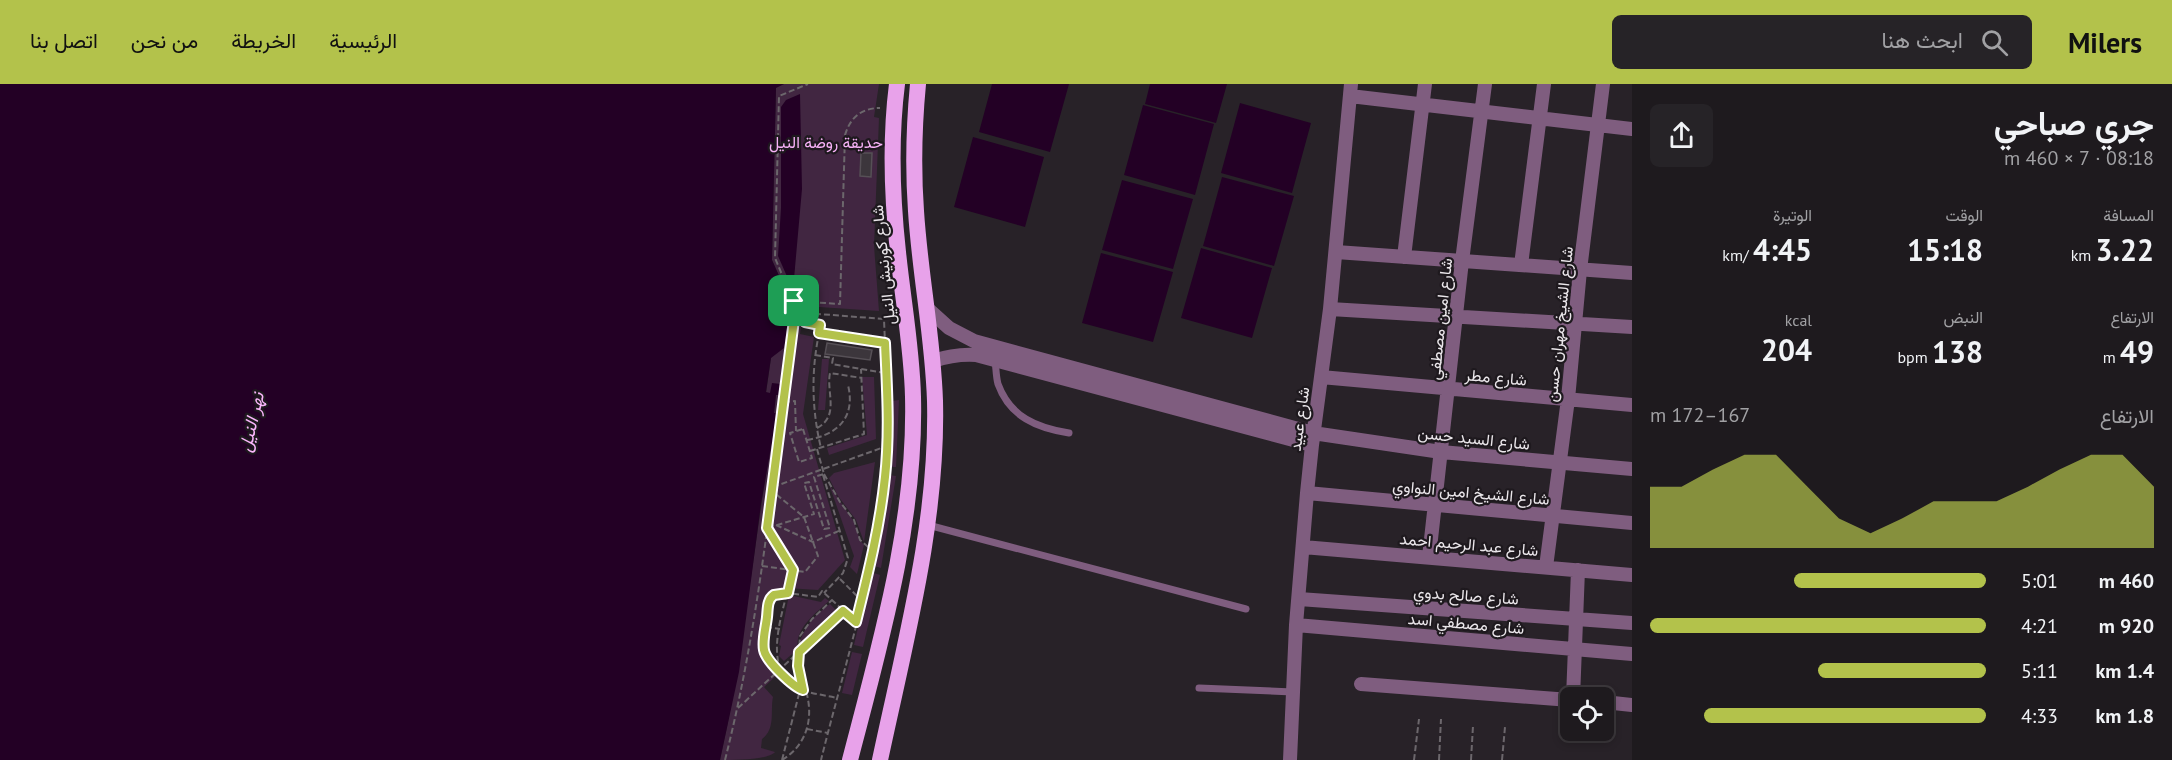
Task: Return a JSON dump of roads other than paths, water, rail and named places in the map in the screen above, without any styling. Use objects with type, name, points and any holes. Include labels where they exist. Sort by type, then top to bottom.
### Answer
[{"type":"highway","name":"شارع كورنيش النيل","points":[[850,760],[881,640],[910,487],[913,396],[894,200],[893,149],[897,84]]},
{"type":"highway","points":[[880,760],[928,525],[934,443],[933,361],[916,211],[915,129],[918,84]]},
{"type":"street","points":[[1404,257],[1425,84]]},
{"type":"street","name":"شارع امين مصطفي","points":[[1429,557],[1462,261],[1485,84]]},
{"type":"street","points":[[1521,265],[1544,84]]},
{"type":"street","name":"شارع الشيخ مهران حسن","points":[[1546,567],[1568,399],[1580,270],[1603,84]]},
{"type":"street","points":[[1351,90],[1423,105],[1632,129]]},
{"type":"street","name":"شارع عبيد","points":[[1290,760],[1296,626],[1312,439],[1330,309],[1351,90]]},
{"type":"street","points":[[1336,252],[1632,273]]},
{"type":"street","points":[[928,309],[949,328],[974,341],[1312,439]]},
{"type":"street","points":[[1330,309],[1632,327]]},
{"type":"street","points":[[933,361],[961,354],[995,360],[1312,439]]},
{"type":"street","name":"شارع مطر","points":[[1322,377],[1632,405]]},
{"type":"street","name":"شارع السيد حسن","points":[[1312,439],[1559,464],[1632,469]]},
{"type":"street","name":"شارع الشيخ امين النواوي","points":[[1307,494],[1632,523]]},
{"type":"street","name":"شارع عبد الرحيم احمد","points":[[1303,547],[1632,575]]},
{"type":"street","points":[[1573,687],[1578,570]]},
{"type":"street","name":"شارع صالح بدوي","points":[[1299,599],[1632,623]]},
{"type":"street","name":"شارع مصطفي اسد","points":[[1296,626],[1632,654]]},
{"type":"street","points":[[1361,684],[1560,698]]},
{"type":"street","points":[[1614,703],[1632,705]]},
{"type":"street","points":[[1290,760],[1295,760]]},
{"type":"lane","points":[[995,360],[998,383],[1009,404],[1025,420],[1046,430],[1069,433]]},
{"type":"lane","points":[[928,525],[1246,609]]},
{"type":"lane","points":[[1199,688],[1293,692]]},
{"type":"water","name":"نهر النيل","points":[[0,84],[784,84],[776,88],[772,260],[791,303],[784,348],[771,358],[766,392],[770,393],[772,383],[781,384],[779,395],[776,395],[774,413],[777,413],[761,504],[739,672],[720,760],[0,760]]},
{"type":"water","points":[[992,84],[1069,84],[1050,152],[979,132]]},
{"type":"water","points":[[1150,84],[1227,84],[1216,123],[1145,104]]},
{"type":"water","points":[[800,94],[802,189],[793,290],[778,256],[781,208],[781,107],[786,100]]},
{"type":"water","points":[[1240,103],[1311,123],[1292,193],[1221,173]]},
{"type":"water","points":[[1143,105],[1214,124],[1195,195],[1124,175]]},
{"type":"water","points":[[973,137],[1044,157],[1025,227],[954,207]]},
{"type":"water","points":[[1222,177],[1294,196],[1274,266],[1203,246]]},
{"type":"water","points":[[1122,180],[1193,199],[1173,269],[1102,250]]},
{"type":"water","points":[[1201,248],[1272,268],[1252,338],[1181,318]]},
{"type":"water","points":[[1101,253],[1173,272],[1153,342],[1082,323]]},
{"type":"park label","name":"حديقة روضة النيل","points":[[826,142]]}]
